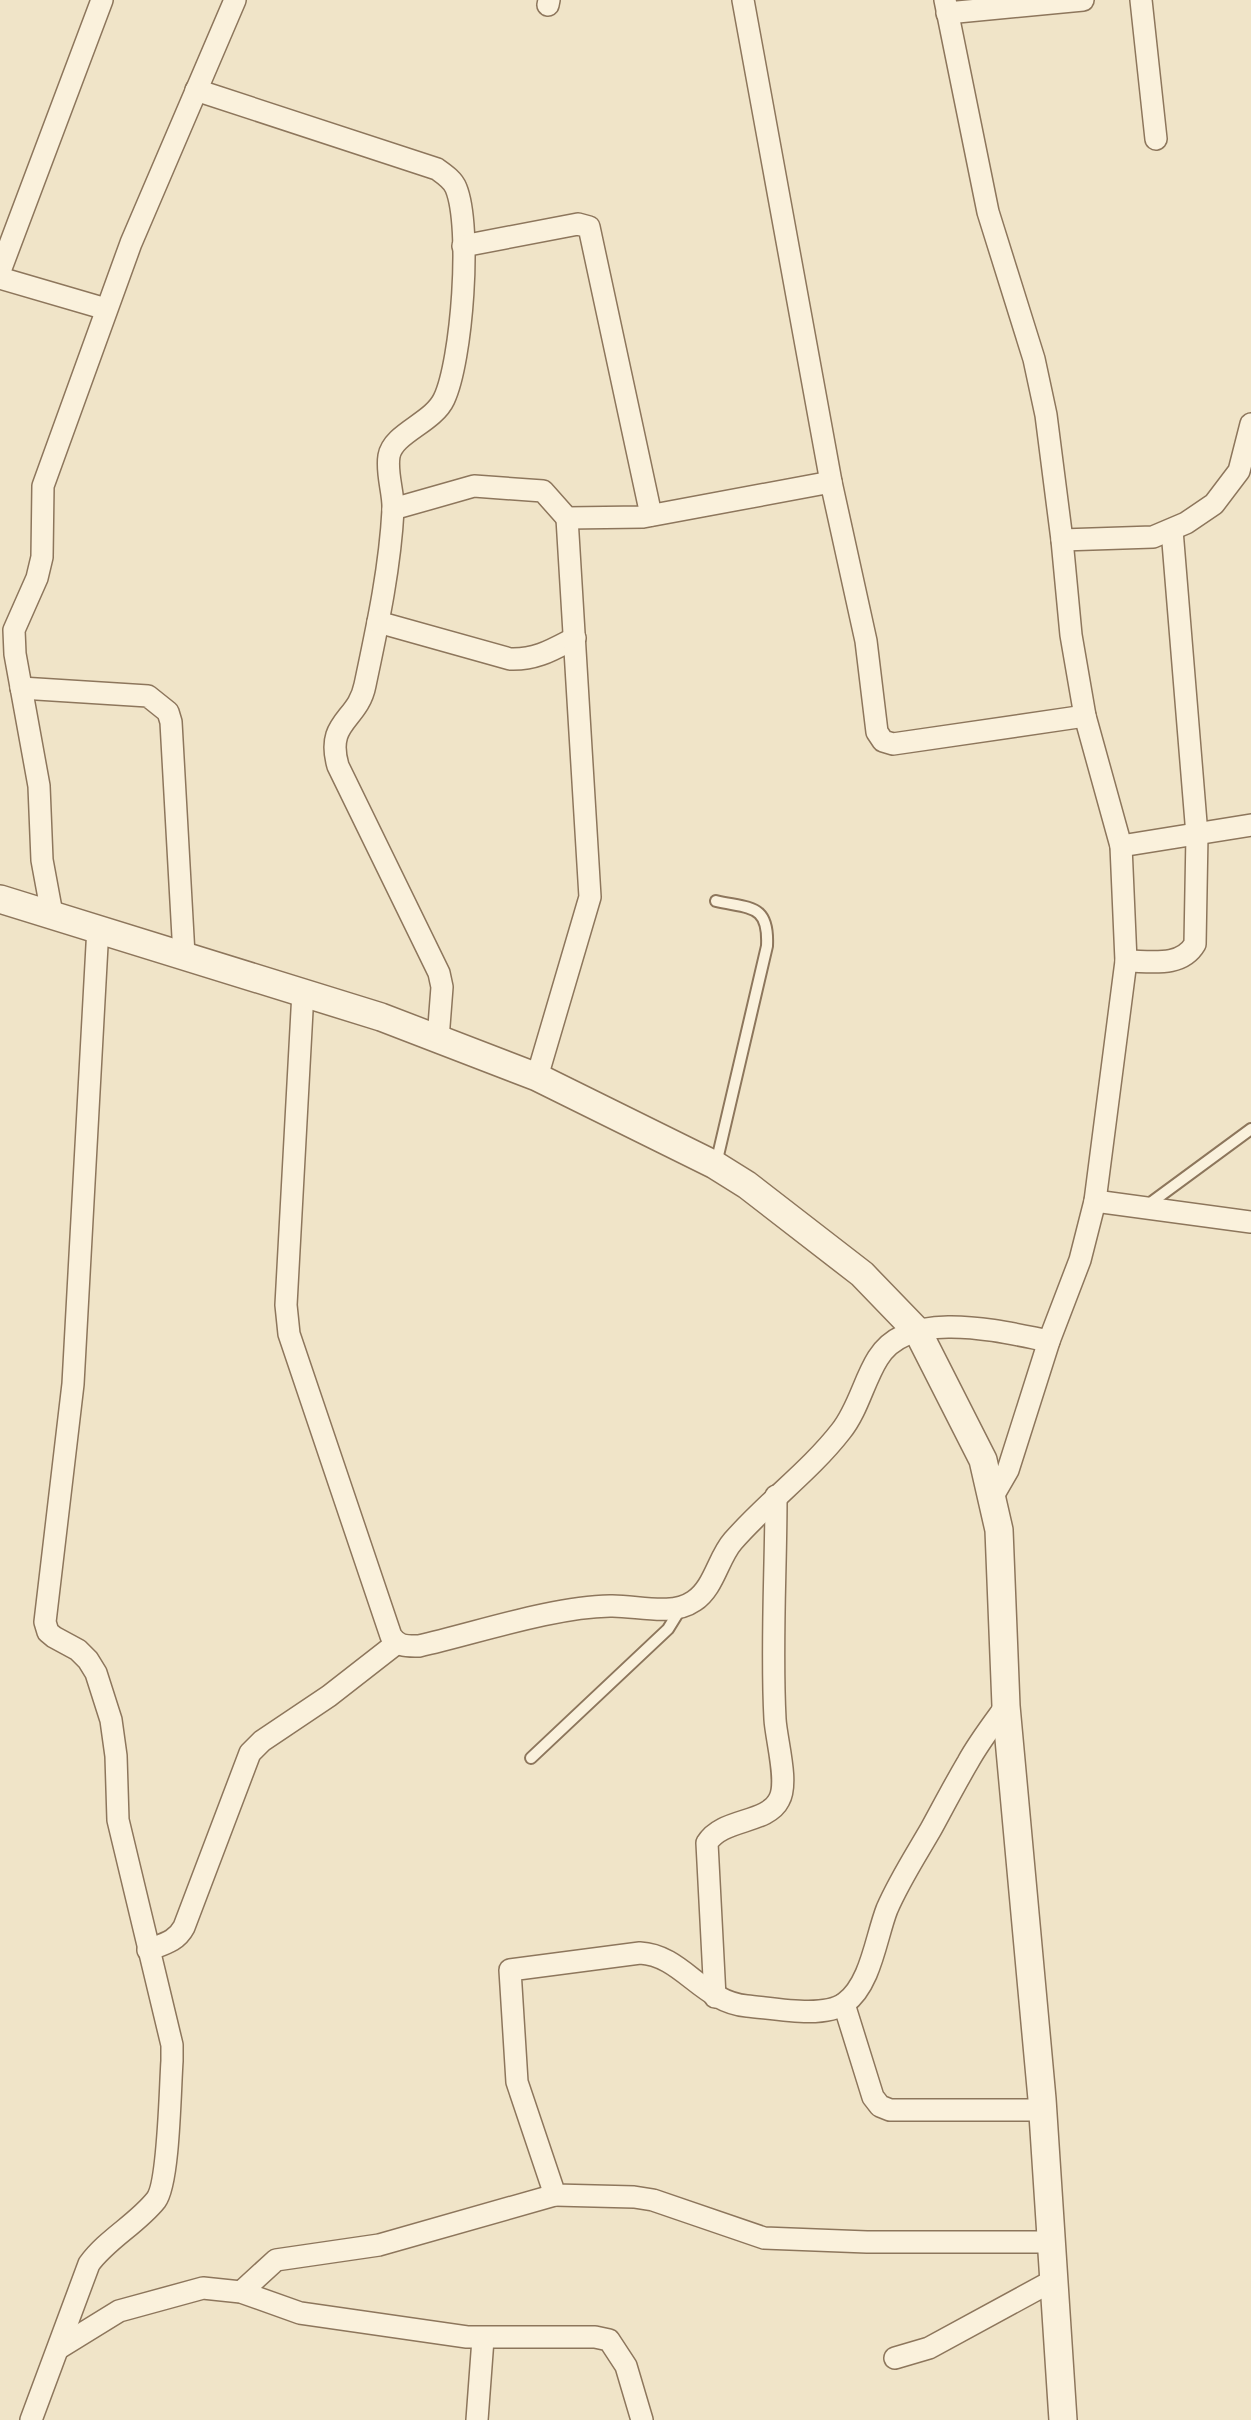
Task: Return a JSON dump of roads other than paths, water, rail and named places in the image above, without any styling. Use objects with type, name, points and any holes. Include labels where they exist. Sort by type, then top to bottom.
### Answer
[{"type":"street","points":[[0,271],[102,0]]},
{"type":"street","points":[[51,914],[42,860],[39,786],[15,654],[14,630],[37,578],[42,557],[43,486],[131,243],[235,0]]},
{"type":"street","points":[[743,0],[831,482],[866,641],[877,732],[882,741],[893,744],[1085,716]]},
{"type":"street","points":[[993,1496],[1008,1470],[1049,1341],[1080,1260],[1095,1201],[1126,962],[1120,846],[1085,716],[1071,635],[1062,540],[1046,416],[1034,359],[988,212],[946,7],[1083,0]]},
{"type":"street","points":[[1141,0],[1156,139]]},
{"type":"street","points":[[196,90],[437,169],[456,187],[464,246],[459,335],[445,398],[427,421],[393,446],[389,465],[393,509],[378,622],[360,701],[339,727],[334,753],[338,766],[439,974],[442,987],[438,1039]]},
{"type":"street","points":[[464,246],[578,224],[589,227],[651,515]]},
{"type":"street","points":[[0,278],[106,309]]},
{"type":"street","points":[[1062,540],[1153,537],[1172,530],[1214,504],[1245,471],[1251,424]]},
{"type":"street","points":[[567,518],[651,515],[831,482]]},
{"type":"street","points":[[393,509],[474,486],[543,491],[567,518],[590,897],[537,1077]]},
{"type":"street","points":[[1126,962],[1178,961],[1189,955],[1195,944],[1197,835],[1172,530]]},
{"type":"street","points":[[378,622],[510,658],[528,660],[540,657],[575,638]]},
{"type":"street","points":[[21,688],[148,696],[168,712],[171,722],[184,955]]},
{"type":"street","points":[[1120,846],[1251,825]]},
{"type":"street","points":[[0,899],[98,927],[303,992],[438,1039],[537,1077],[715,1166],[747,1185],[862,1274],[918,1332],[983,1460],[999,1530],[1006,1706],[1043,2110],[1063,2420]]},
{"type":"street","points":[[31,2420],[89,2264],[96,2254],[150,2207],[163,2187],[172,2045],[118,1820],[116,1756],[106,1702],[96,1673],[88,1660],[78,1650],[54,1638],[48,1632],[45,1622],[73,1383],[98,927]]},
{"type":"street","points":[[303,992],[286,1305],[289,1334],[391,1636],[397,1643],[404,1646],[419,1646],[572,1609],[610,1606],[681,1608],[702,1595],[730,1544],[843,1429],[879,1356],[893,1342],[937,1327],[967,1326],[1049,1341]]},
{"type":"street","points":[[1095,1201],[1251,1222]]},
{"type":"street","points":[[714,1997],[707,1844],[719,1830],[771,1810],[780,1800],[783,1787],[775,1720],[776,1496]]},
{"type":"street","points":[[148,1950],[179,1936],[184,1927],[250,1754],[262,1741],[329,1696],[397,1643]]},
{"type":"street","points":[[555,2194],[517,2082],[510,1970],[640,1953],[653,1954],[671,1963],[714,1997],[729,2004],[817,2012],[844,2004],[853,1995],[872,1959],[887,1909],[904,1875],[968,1760],[1006,1706]]},
{"type":"street","points":[[844,2004],[873,2097],[880,2106],[890,2110],[1043,2110]]},
{"type":"street","points":[[241,2292],[276,2260],[379,2245],[555,2194],[634,2197],[653,2200],[764,2238],[867,2242],[1051,2242]]},
{"type":"street","points":[[895,2358],[929,2348],[1053,2280]]},
{"type":"street","points":[[59,2348],[119,2311],[137,2305],[203,2288],[241,2292],[300,2313],[483,2338],[595,2337],[609,2340],[626,2366],[642,2420]]},
{"type":"street","points":[[477,2420],[483,2338]]},
{"type":"lane","points":[[715,1166],[767,946],[768,928],[764,916],[757,910],[716,901]]},
{"type":"lane","points":[[1143,1208],[1251,1129]]},
{"type":"lane","points":[[531,1758],[668,1629],[681,1608]]}]
